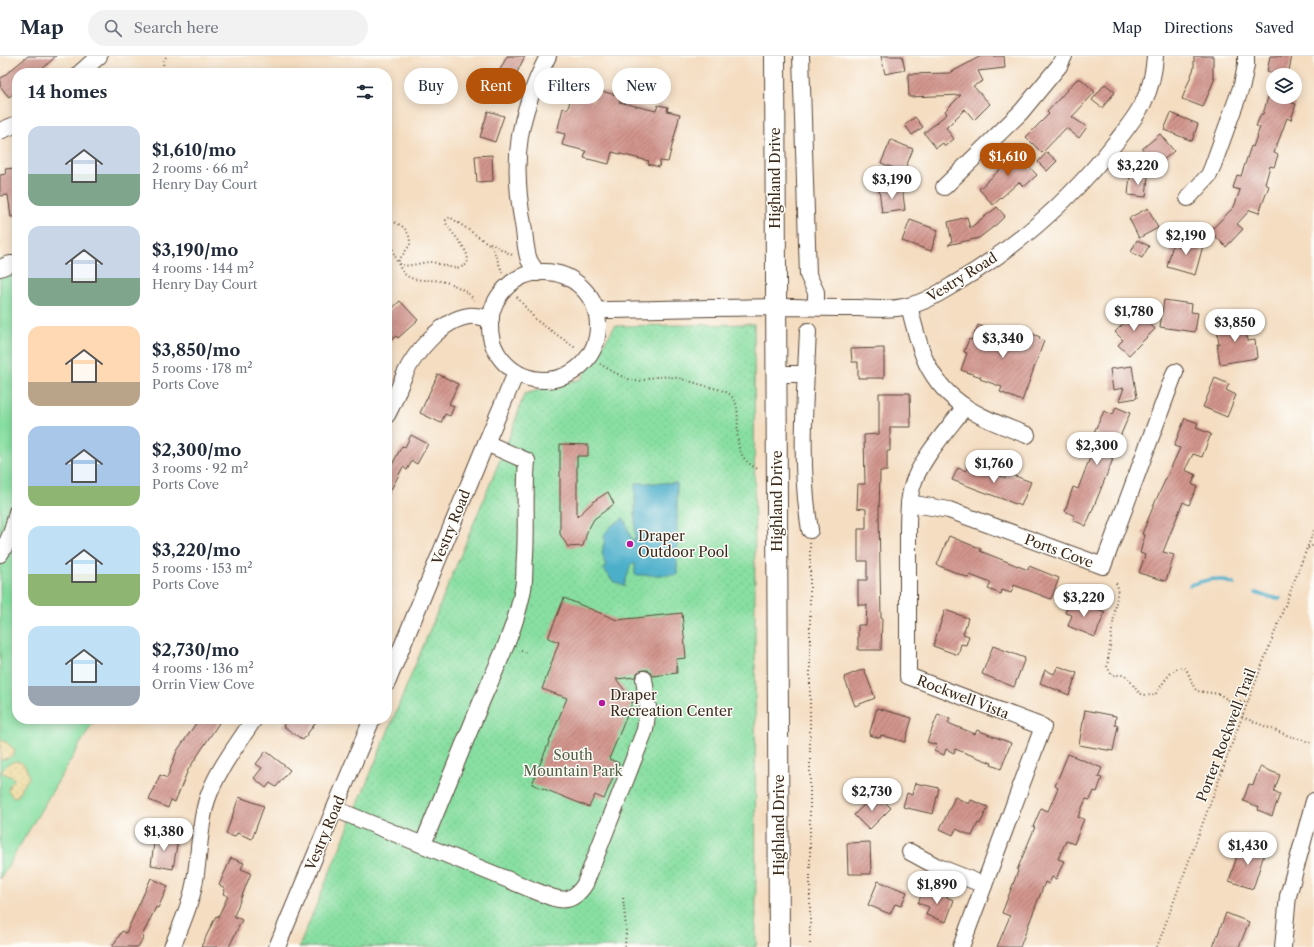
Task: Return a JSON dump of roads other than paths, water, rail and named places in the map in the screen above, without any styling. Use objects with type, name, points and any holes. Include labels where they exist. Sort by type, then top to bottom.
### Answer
[{"type":"main road","name":"Highland Drive","points":[[774,56],[779,947]]},
{"type":"street","points":[[86,68],[99,56]]},
{"type":"street","points":[[537,273],[529,259],[518,193],[517,163],[518,145],[527,104],[536,78],[548,56]]},
{"type":"street","points":[[800,56],[808,275],[816,292],[816,308]]},
{"type":"street","points":[[944,188],[1021,112],[1059,66],[1064,56]]},
{"type":"street","name":"Vestry Road","points":[[596,312],[608,310],[775,307],[877,309],[909,306],[923,302],[973,273],[1022,237],[1078,186],[1107,153],[1135,117],[1144,102],[1154,71],[1155,56]]},
{"type":"street","points":[[1188,198],[1204,181],[1212,168],[1242,85],[1246,65],[1246,56]]},
{"type":"street","points":[[0,131],[12,126]]},
{"type":"street","points":[[0,268],[12,264]]},
{"type":"street","points":[[537,273],[552,273],[567,277],[580,286],[590,297],[596,312],[598,330],[594,348],[584,363],[569,374],[552,380],[533,380],[516,373],[504,363],[495,350],[490,335],[491,319],[496,302],[506,288],[520,278],[537,273]]},
{"type":"street","points":[[909,306],[926,362],[942,387],[964,408],[996,424],[1027,435]]},
{"type":"street","points":[[392,403],[410,362],[428,341],[448,325],[465,316],[472,315],[491,319]]},
{"type":"street","points":[[808,331],[803,457],[806,510],[810,530]]},
{"type":"street","name":"Ports Cove","points":[[909,503],[948,510],[1103,566],[1175,372]]},
{"type":"street","name":"Vestry Road","points":[[392,671],[516,373]]},
{"type":"street","points":[[776,374],[806,374]]},
{"type":"street","name":"Rockwell Vista","points":[[961,947],[1043,727],[908,676],[908,530],[909,503],[912,487],[923,463],[964,408]]},
{"type":"street","points":[[423,844],[484,695],[493,677],[510,633],[523,589],[526,535],[527,461],[486,442]]},
{"type":"street","points":[[0,554],[12,534]]},
{"type":"street","points":[[335,809],[533,890],[560,900],[569,899],[580,891],[585,884],[645,730],[648,707],[644,679]]},
{"type":"street","points":[[172,947],[190,902],[193,890],[207,801],[214,782],[225,762],[251,724]]},
{"type":"street","name":"Vestry Road","points":[[277,947],[370,724]]},
{"type":"street","points":[[1283,947],[1288,896],[1314,801]]},
{"type":"street","points":[[910,852],[936,866],[984,885]]},
{"type":"water","points":[[635,483],[677,483],[677,575],[635,575],[635,564],[631,564],[624,586],[613,581],[603,568],[606,567],[602,553],[605,538],[603,536],[611,526],[624,518],[632,540],[635,540]]},
{"type":"waterway","points":[[1190,585],[1212,579],[1222,580],[1234,584]]},
{"type":"waterway","points":[[1256,593],[1268,597],[1280,598]]},
{"type":"place","name":"Draper Outdoor Pool","points":[[630,544]]},
{"type":"place","name":"Draper Recreation Center","points":[[602,703]]},
{"type":"park label","name":"South Mountain Park","points":[[573,764]]}]
